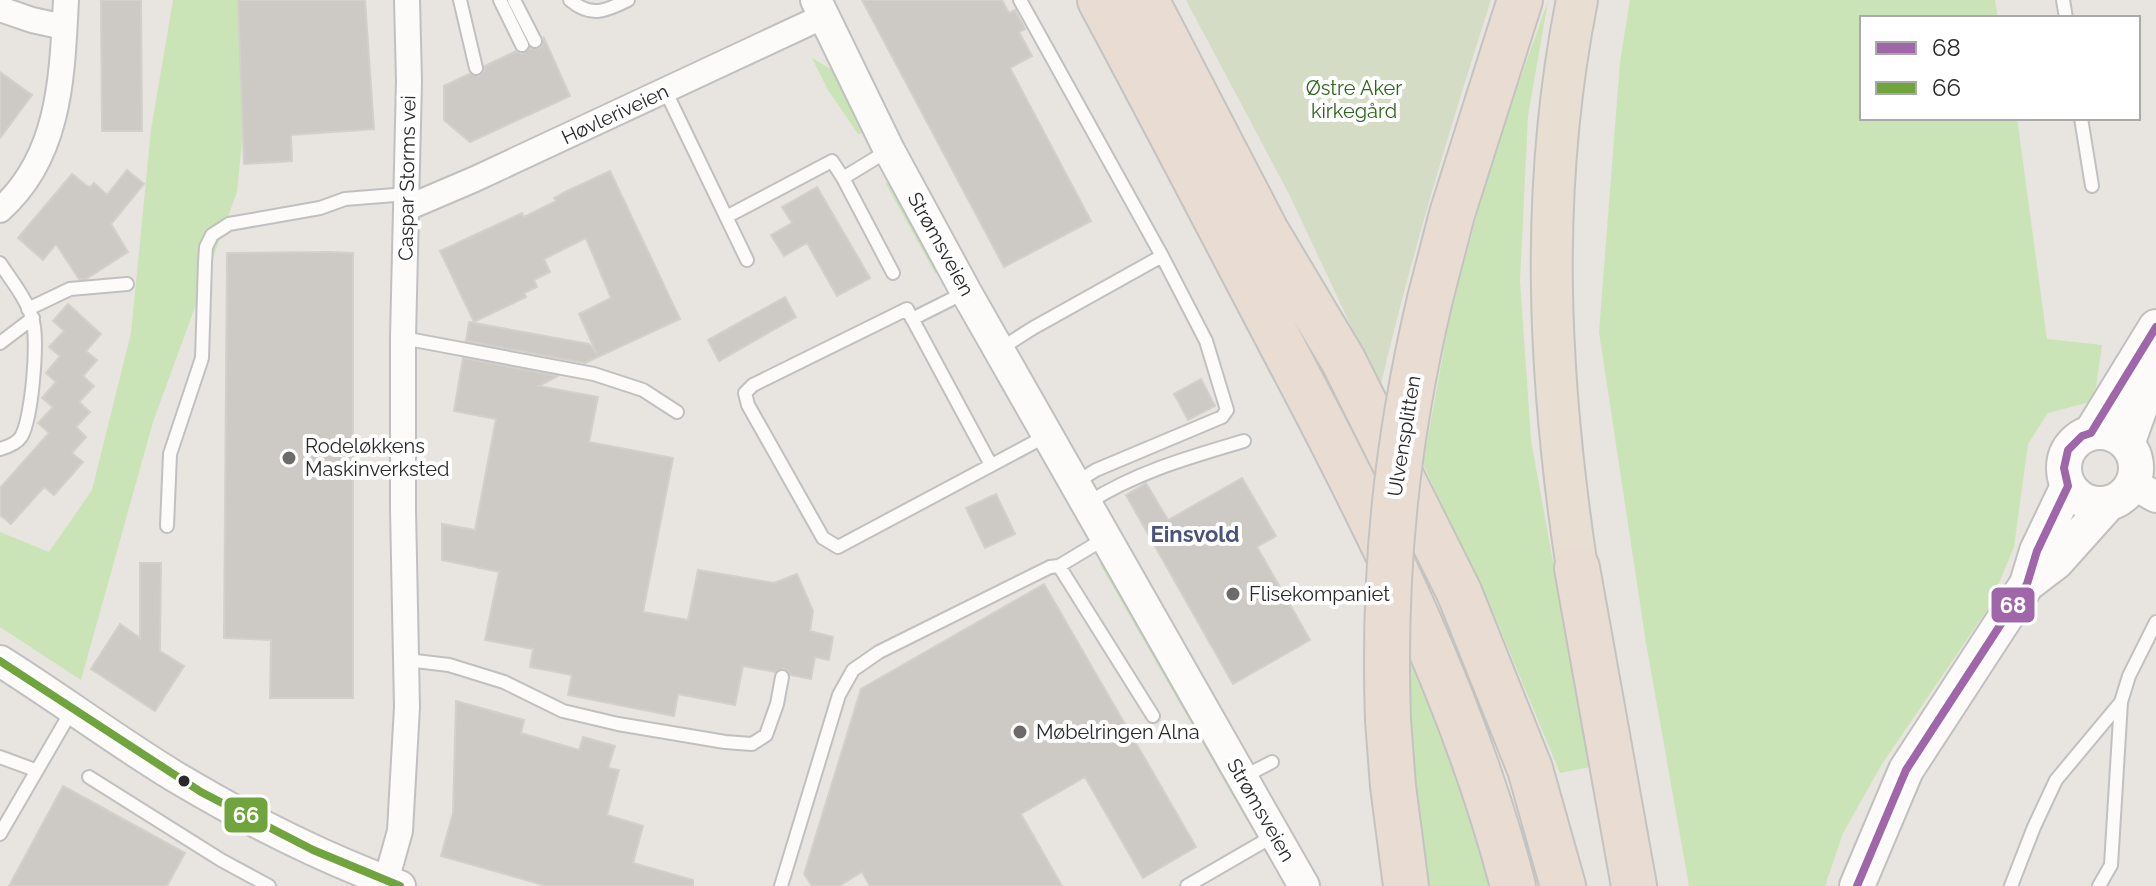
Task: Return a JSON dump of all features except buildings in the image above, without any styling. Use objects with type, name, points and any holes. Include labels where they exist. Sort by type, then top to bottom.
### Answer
[{"type":"highway","points":[[1100,0],[1334,444],[1389,555],[1440,667],[1470,747],[1498,827],[1513,886]]},
{"type":"highway","points":[[1146,0],[1266,231],[1343,360],[1423,515],[1485,650],[1530,769],[1563,886]]},
{"type":"highway","points":[[1174,0],[1200,42],[1265,165],[1343,360]]},
{"type":"highway","name":"Ulvensplitten","points":[[1406,886],[1388,720],[1386,626],[1393,506],[1406,408],[1430,299],[1452,214],[1520,0]]},
{"type":"highway","points":[[1577,0],[1557,127],[1551,212],[1550,277],[1557,413],[1577,568],[1634,886]]},
{"type":"main road","points":[[2091,433],[2156,327]]},
{"type":"main road","points":[[2127,444],[2154,368],[2156,349]]},
{"type":"main road","points":[[2027,584],[2132,495],[2136,463],[2127,444],[2111,433],[2082,436],[2068,450],[2064,468],[2068,486],[2085,502],[2132,495]]},
{"type":"main road","points":[[1857,886],[1906,770],[2027,584],[2037,551],[2068,486]]},
{"type":"street","points":[[0,210],[31,174],[52,123],[63,70],[66,0]]},
{"type":"street","name":"Caspar Storms vei","points":[[384,882],[400,831],[407,660],[403,338],[407,0]]},
{"type":"street","name":"Høvleriveien","points":[[407,201],[475,179],[665,90],[819,8]]},
{"type":"street","name":"Strømsveien","points":[[819,8],[889,150],[966,292],[1304,886]]},
{"type":"street","points":[[0,9],[64,27]]},
{"type":"street","points":[[0,661],[174,776],[288,838],[384,882]]},
{"type":"lane","points":[[460,0],[476,68]]},
{"type":"lane","points":[[500,0],[522,45]]},
{"type":"lane","points":[[514,0],[535,41]]},
{"type":"lane","points":[[570,0],[591,12],[605,12],[628,0]]},
{"type":"lane","points":[[1020,0],[1206,341],[1227,410],[1222,417],[1096,470],[1081,494]]},
{"type":"lane","points":[[665,90],[747,260]]},
{"type":"lane","points":[[2081,120],[2092,186]]},
{"type":"lane","points":[[843,178],[889,150]]},
{"type":"lane","points":[[726,217],[832,161],[893,273]]},
{"type":"lane","points":[[167,526],[170,454],[202,358],[206,247],[212,235],[229,224],[247,219],[320,208],[345,199],[407,201]]},
{"type":"lane","points":[[1000,349],[1162,256]]},
{"type":"lane","points":[[0,263],[31,314],[36,348],[28,413],[21,437],[9,447],[0,449]]},
{"type":"lane","points":[[0,343],[31,314],[70,289],[127,284]]},
{"type":"lane","points":[[912,319],[966,292]]},
{"type":"lane","points":[[991,465],[907,309],[753,385],[745,393],[748,405],[823,538],[838,547],[1048,435]]},
{"type":"lane","points":[[403,338],[594,374],[643,390],[677,412]]},
{"type":"lane","points":[[1081,494],[1244,441]]},
{"type":"lane","points":[[781,886],[839,695],[853,670],[879,652],[1050,567],[1059,566],[1106,538]]},
{"type":"lane","points":[[1059,566],[1153,716]]},
{"type":"lane","points":[[2099,886],[2111,865],[2121,702],[2129,676],[2156,622]]},
{"type":"lane","points":[[407,660],[449,665],[504,682],[563,711],[618,724],[752,744],[766,735],[782,677]]},
{"type":"lane","points":[[2011,886],[2056,780],[2121,702]]},
{"type":"lane","points":[[0,834],[72,710]]},
{"type":"lane","points":[[0,757],[35,770]]},
{"type":"lane","points":[[1243,778],[1272,762]]},
{"type":"lane","points":[[89,777],[221,860],[269,886]]},
{"type":"lane","points":[[1187,886],[1275,835]]},
{"type":"green space","points":[[173,0],[256,0],[237,192],[153,422],[81,680],[0,627],[0,532],[49,552],[92,490],[131,333],[151,130]]},
{"type":"green space","name":"Østre Aker kirkegård","points":[[1186,0],[1491,0],[1432,192],[1380,388],[1290,196]]},
{"type":"green space","points":[[1630,0],[1995,0],[1998,16],[1860,16],[1860,120],[2017,120],[2047,339],[2102,345],[2094,401],[2048,413],[2028,444],[2014,547],[1989,607],[1882,764],[1843,833],[1825,886],[1689,886],[1646,643],[1599,332],[1620,62]]},
{"type":"green space","points":[[1548,1],[1528,116],[1520,281],[1531,440],[1590,767],[1560,773],[1498,624],[1423,464],[1450,316],[1492,158]]},
{"type":"green space","points":[[812,58],[834,71],[866,132],[858,134],[828,90]]},
{"type":"green space","points":[[890,178],[942,272],[935,273],[886,184]]},
{"type":"green space","points":[[1104,558],[1252,822],[1247,821],[1100,564]]},
{"type":"green space","points":[[1406,641],[1446,739],[1493,886],[1429,886],[1415,795]]},
{"type":"transit line","name":"68","points":[[1857,886],[1906,770],[2027,584],[2037,551],[2068,486],[2064,468],[2068,450],[2082,436],[2091,433],[2156,327]]},
{"type":"transit line","name":"66","points":[[0,661],[201,792],[313,850],[400,886]]},
{"type":"place","name":"Rodeløkkens Maskinverksted","points":[[289,458]]},
{"type":"place","name":"Flisekompaniet","points":[[1233,594]]},
{"type":"place","name":"Møbelringen Alna","points":[[1020,732]]},
{"type":"district","name":"Einsvold","points":[[1195,534]]}]
